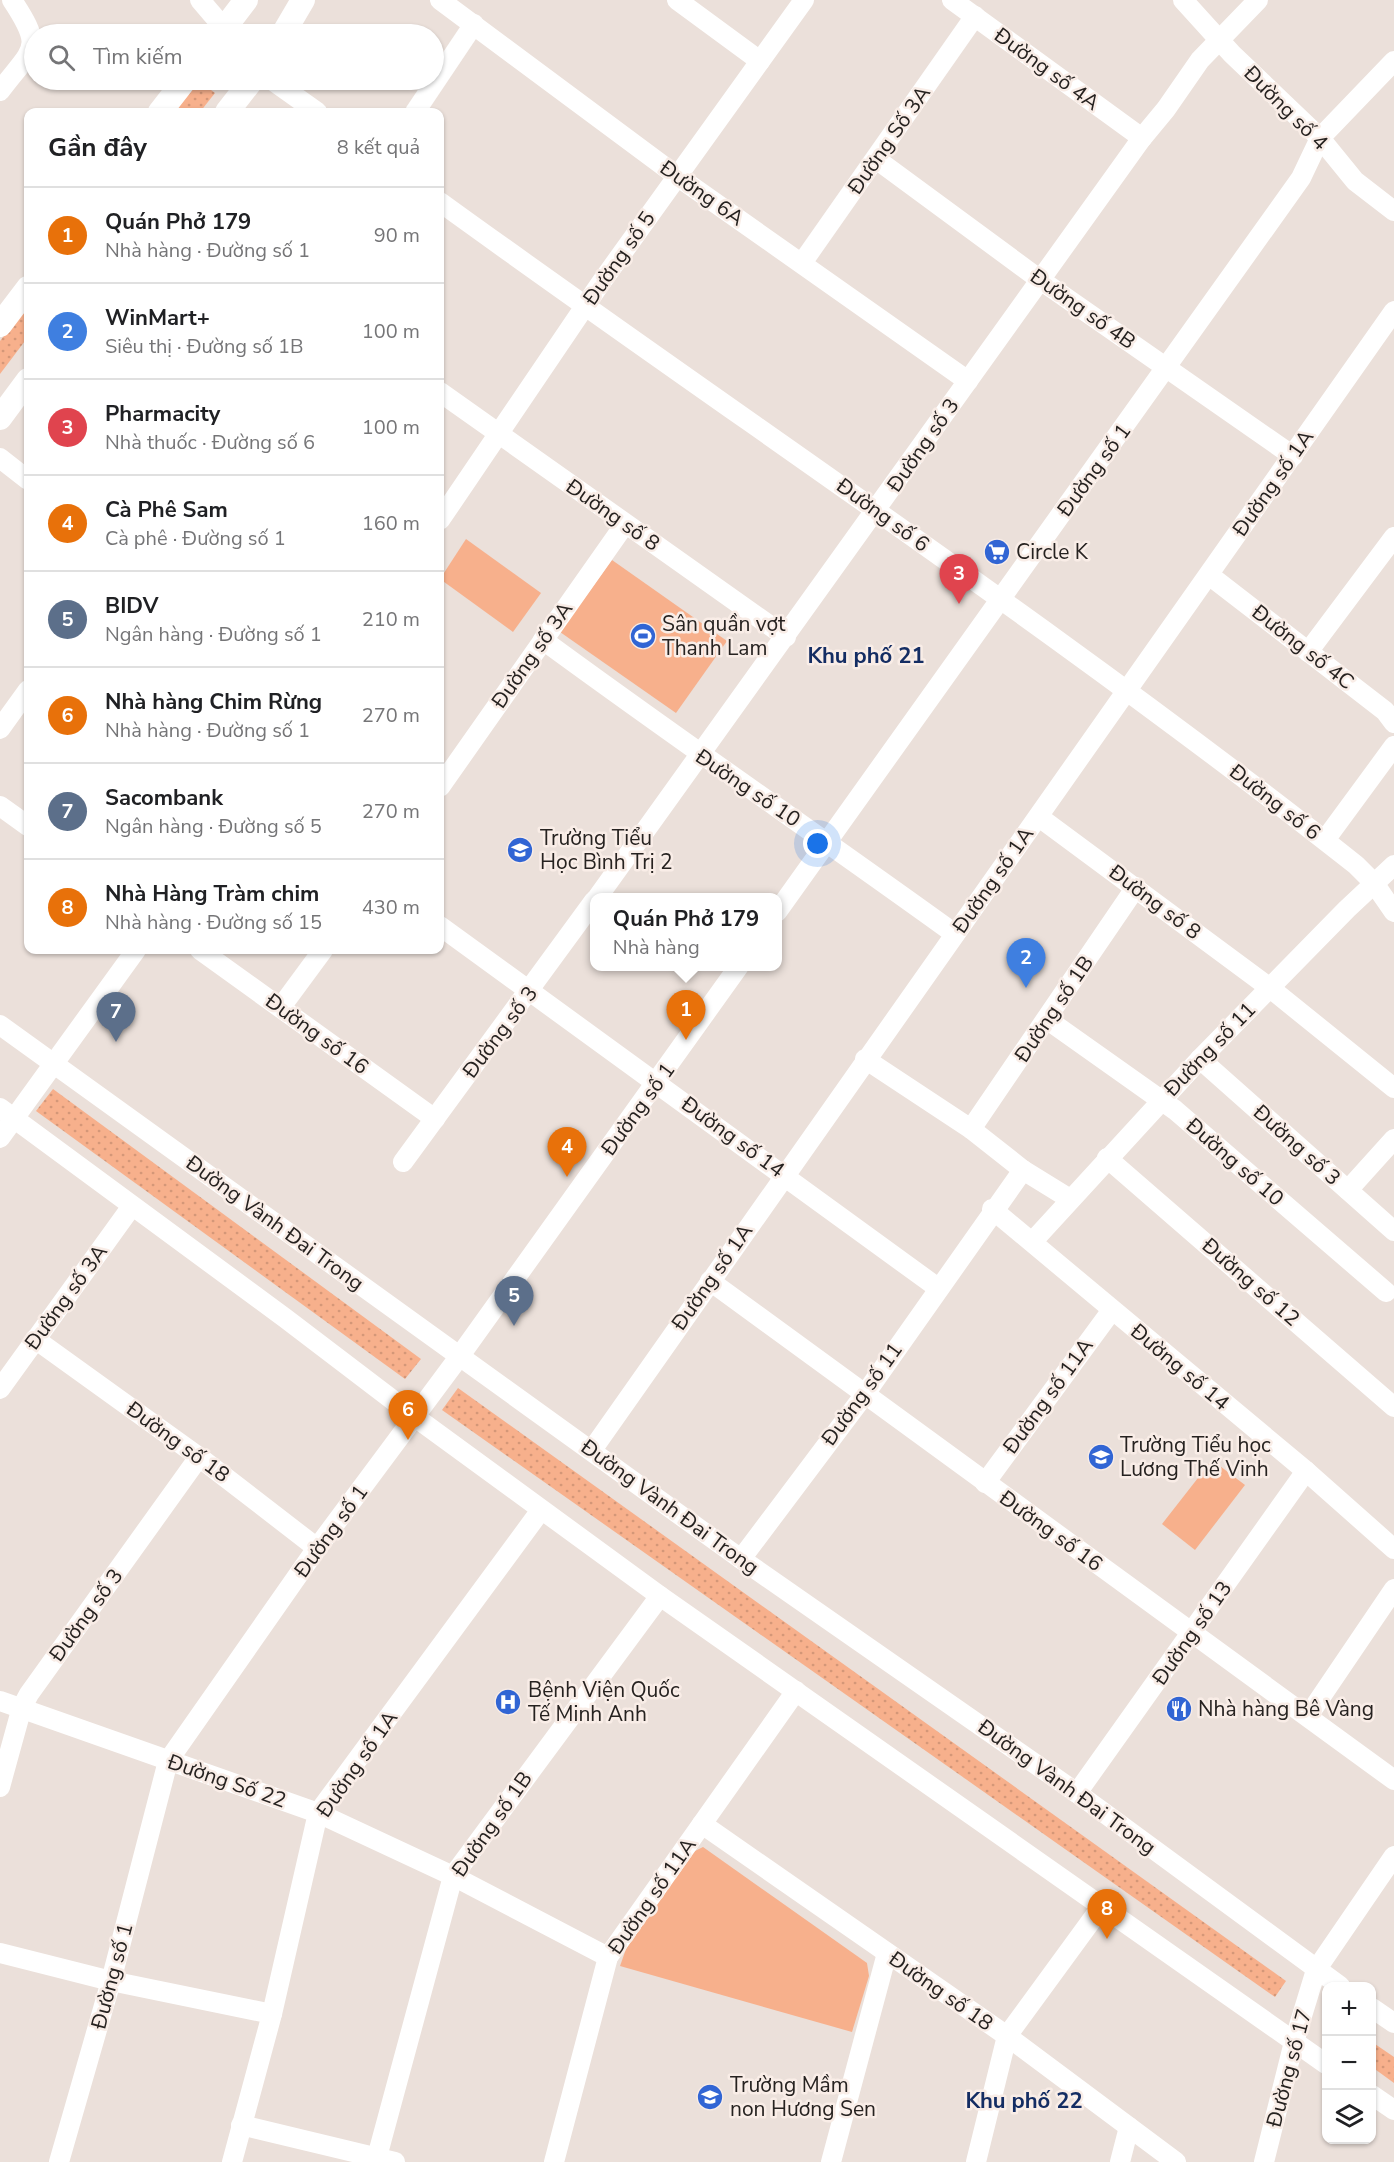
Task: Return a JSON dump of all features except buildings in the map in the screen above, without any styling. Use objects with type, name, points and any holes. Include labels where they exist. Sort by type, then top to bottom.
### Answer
[{"type":"main road","points":[[230,24],[246,0]]},
{"type":"main road","points":[[289,24],[303,0]]},
{"type":"main road","points":[[163,108],[177,90]]},
{"type":"main road","points":[[230,108],[244,90]]},
{"type":"main road","points":[[0,326],[24,293]]},
{"type":"main road","points":[[0,418],[24,385]]},
{"type":"street","points":[[12,0],[28,24]]},
{"type":"street","points":[[200,0],[217,24]]},
{"type":"street","name":"Đường 6A","points":[[440,0],[677,176],[968,381]]},
{"type":"street","points":[[677,0],[760,61]]},
{"type":"street","name":"Đường số 5","points":[[444,514],[584,306],[804,0]]},
{"type":"street","name":"Đường số 4A","points":[[952,0],[1142,138]]},
{"type":"street","name":"Đường số 4","points":[[1183,0],[1219,40],[1320,138],[1355,181],[1394,211]]},
{"type":"street","name":"Đường số 3","points":[[600,893],[786,637],[1039,279],[1142,138],[1219,40],[1258,0]]},
{"type":"street","name":"Đường Số 3A","points":[[802,263],[975,16]]},
{"type":"street","points":[[444,69],[474,24]]},
{"type":"street","points":[[0,91],[24,61]]},
{"type":"street","name":"Đường số 1","points":[[782,905],[1168,368],[1301,178],[1320,138],[1394,61]]},
{"type":"street","points":[[286,90],[310,108]]},
{"type":"street","points":[[418,108],[430,90]]},
{"type":"street","name":"Đường số 4B","points":[[876,159],[1039,279],[1293,456]]},
{"type":"street","name":"Đường số 6","points":[[444,205],[584,306],[877,509],[1000,600],[1128,690],[1325,840],[1374,883]]},
{"type":"street","name":"Đường số 1A","points":[[592,1450],[784,1174],[1394,311]]},
{"type":"street","name":"Đường số 8","points":[[444,395],[786,637]]},
{"type":"street","points":[[0,458],[24,477]]},
{"type":"street","name":"Đường số 3A","points":[[444,775],[625,524]]},
{"type":"street","points":[[1308,652],[1394,537]]},
{"type":"street","name":"Đường số 4C","points":[[1209,575],[1308,652],[1391,711]]},
{"type":"street","name":"Đường số 10","points":[[543,640],[699,755],[827,842],[955,934]]},
{"type":"street","points":[[0,729],[24,696]]},
{"type":"street","points":[[1325,840],[1394,746]]},
{"type":"street","points":[[0,806],[24,823]]},
{"type":"street","name":"Đường số 8","points":[[1038,817],[1270,988],[1394,1088]]},
{"type":"street","name":"Đường số 11","points":[[1033,1241],[1161,1099],[1394,865]]},
{"type":"street","points":[[1374,883],[1394,912]]},
{"type":"street","name":"Đường số 1B","points":[[971,1129],[1048,1020],[1136,887]]},
{"type":"street","name":"Đường số 3","points":[[403,1162],[531,991],[590,907]]},
{"type":"street","name":"Đường số 14","points":[[444,929],[938,1288]]},
{"type":"street","points":[[0,1138],[7,1113],[54,1064],[133,954]]},
{"type":"street","name":"Đường số 16","points":[[206,954],[435,1119]]},
{"type":"street","points":[[281,1008],[319,954]]},
{"type":"street","name":"Đường số 1","points":[[59,2162],[111,1981],[168,1761],[317,1548],[459,1357],[735,971]]},
{"type":"street","name":"Đường số 10","points":[[1048,1020],[1161,1099],[1386,1292]]},
{"type":"street","name":"Đường Vành Đai Trong","points":[[0,1025],[741,1559],[1077,1793],[1335,1982]]},
{"type":"street","points":[[865,1059],[971,1129],[1023,1170],[1070,1199]]},
{"type":"street","name":"Đường số 3","points":[[1200,1059],[1394,1231]]},
{"type":"street","points":[[7,1113],[660,1596],[1322,2061]]},
{"type":"street","points":[[1348,1190],[1394,1139]]},
{"type":"street","name":"Đường số 12","points":[[1107,1158],[1394,1407]]},
{"type":"street","name":"Đường số 11","points":[[741,1559],[865,1394],[992,1209],[1023,1170]]},
{"type":"street","name":"Đường số 3A","points":[[0,1389],[132,1206]]},
{"type":"street","name":"Đường số 14","points":[[992,1209],[1306,1471],[1394,1549]]},
{"type":"street","name":"Đường số 16","points":[[710,1281],[1394,1780]]},
{"type":"street","name":"Đường số 11A","points":[[985,1483],[1112,1310]]},
{"type":"street","name":"Đường số 18","points":[[35,1339],[200,1457],[317,1548]]},
{"type":"street","name":"Đường số 3","points":[[0,1787],[22,1707],[29,1694],[200,1457]]},
{"type":"street","name":"Đường số 13","points":[[1077,1793],[1306,1471]]},
{"type":"street","name":"Đường số 1A","points":[[232,2162],[272,2014],[318,1813],[541,1510]]},
{"type":"street","points":[[1308,1716],[1394,1589]]},
{"type":"street","name":"Đường số 1B","points":[[386,2160],[453,1876],[660,1596]]},
{"type":"street","name":"Đường số 11A","points":[[554,2162],[608,1957],[796,1691]]},
{"type":"street","name":"Đường Số 22","points":[[0,1701],[318,1813],[453,1876],[608,1957]]},
{"type":"street","name":"Đường số 18","points":[[702,1824],[1006,2036],[1176,2162]]},
{"type":"street","name":"Đường số 17","points":[[1264,2162],[1294,2042],[1316,1970],[1394,1856]]},
{"type":"street","points":[[976,2162],[1006,2036],[1102,1906]]},
{"type":"street","points":[[0,1953],[111,1981],[272,2014]]},
{"type":"street","points":[[831,2162],[887,1953]]},
{"type":"street","points":[[1376,2011],[1394,2023]]},
{"type":"street","points":[[1376,2097],[1394,2110]]},
{"type":"street","points":[[241,2125],[386,2160]]},
{"type":"street","points":[[1120,2162],[1129,2127]]},
{"type":"shaded area","points":[[192,90],[211,90],[215,93],[203,108],[178,108]]},
{"type":"shaded area","points":[[24,309],[24,342],[0,374],[0,341]]},
{"type":"shaded area","points":[[466,539],[541,593],[513,632],[444,582],[444,573]]},
{"type":"shaded area","name":"Sân quần vợt Thanh Lam","points":[[612,560],[727,641],[676,713],[560,632]]},
{"type":"shaded area","points":[[53,1089],[421,1359],[405,1379],[36,1111]]},
{"type":"shaded area","points":[[458,1388],[1286,1981],[1275,1997],[442,1410]]},
{"type":"shaded area","points":[[1212,1460],[1245,1485],[1195,1550],[1162,1524]]},
{"type":"shaded area","points":[[703,1847],[867,1963],[869,1976],[852,2032],[620,1966],[626,1949],[693,1852]]},
{"type":"shaded area","points":[[1376,2045],[1394,2057],[1394,2083],[1376,2070]]},
{"type":"place","name":"Circle K","points":[[997,552]]},
{"type":"place","name":"Pharmacity","points":[[959,604]]},
{"type":"place","name":"Sân quần vợt Thanh Lam","points":[[643,636]]},
{"type":"place","name":"Trường Tiểu Học Bình Trị 2","points":[[520,850]]},
{"type":"place","name":"WinMart+","points":[[1026,988]]},
{"type":"place","name":"Quán Phở 179","points":[[686,1040]]},
{"type":"place","name":"Sacombank","points":[[116,1042]]},
{"type":"place","name":"Cà Phê Sam","points":[[567,1177]]},
{"type":"place","name":"BIDV","points":[[514,1326]]},
{"type":"place","name":"Nhà hàng Chim Rừng","points":[[408,1440]]},
{"type":"place","name":"Trường Tiểu học Lương Thế Vinh","points":[[1101,1457]]},
{"type":"place","name":"Bệnh Viện Quốc Tế Minh Anh","points":[[508,1702]]},
{"type":"place","name":"Nhà hàng Bê Vàng","points":[[1179,1709]]},
{"type":"place","name":"Nhà Hàng Tràm chim","points":[[1107,1939]]},
{"type":"place","name":"Trường Mầm non Hương Sen","points":[[710,2097]]},
{"type":"district","name":"Khu phố 21","points":[[866,655]]},
{"type":"district","name":"Khu phố 22","points":[[1024,2100]]}]
